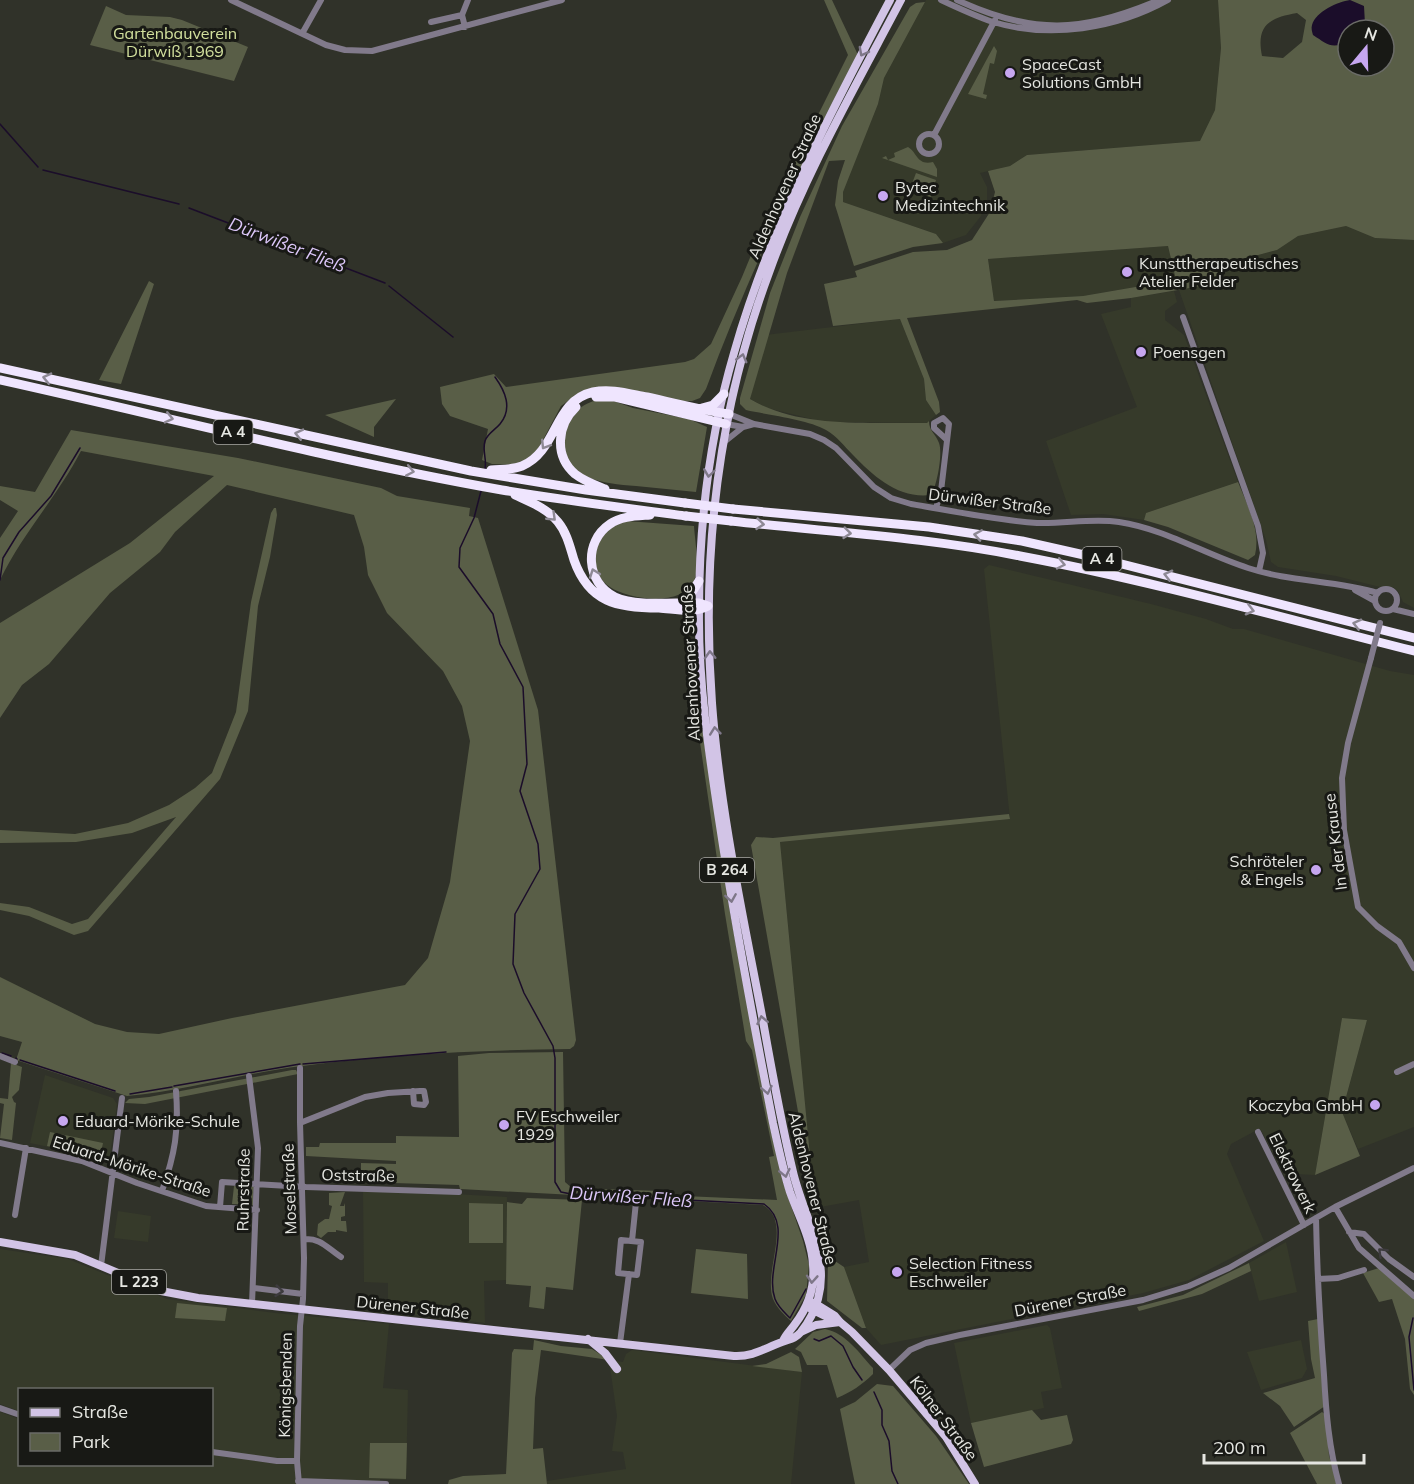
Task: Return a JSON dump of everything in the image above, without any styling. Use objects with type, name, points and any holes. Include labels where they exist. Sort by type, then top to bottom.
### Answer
[{"type":"highway","name":"A 4","points":[[0,368],[471,471],[495,472],[615,494],[929,527],[1022,542],[1102,558],[1414,638]]},
{"type":"highway","name":"A 4","points":[[0,380],[353,460],[497,489],[686,516],[926,541],[1018,555],[1096,572],[1414,651]]},
{"type":"highway","points":[[495,472],[517,467],[535,458],[544,448],[567,407],[577,398],[590,393],[615,391],[701,408],[723,418]]},
{"type":"highway","points":[[701,408],[713,405],[724,394]]},
{"type":"highway","points":[[615,494],[583,479],[572,471],[565,460],[560,442],[562,427],[569,414],[579,405],[597,397],[614,397],[723,418]]},
{"type":"highway","points":[[497,489],[541,507],[554,518],[567,537],[582,578],[592,591],[603,599],[625,607],[702,607]]},
{"type":"highway","points":[[668,513],[628,517],[611,523],[595,540],[591,551],[591,566],[600,585],[614,597],[631,601],[682,602],[702,607]]},
{"type":"highway","points":[[682,602],[699,580]]},
{"type":"main road","name":"Aldenhovener Straße","points":[[702,607],[722,443],[724,394],[745,316],[786,211],[852,73],[890,0]]},
{"type":"main road","name":"Aldenhovener Straße","points":[[783,1341],[811,1305],[813,1264],[788,1184],[774,1127],[733,911],[706,732],[699,580],[703,523],[723,418],[759,302],[792,214],[836,121],[902,1]]},
{"type":"main road","name":"Dürener Straße","points":[[0,1242],[66,1253],[161,1291],[198,1298],[742,1356],[761,1352],[790,1340],[800,1332],[811,1305]]},
{"type":"main road","points":[[811,1305],[835,1316],[889,1370]]},
{"type":"main road","points":[[800,1332],[816,1324],[840,1323]]},
{"type":"main road","points":[[588,1339],[605,1353],[617,1369]]},
{"type":"main road","name":"Kölner Straße","points":[[889,1370],[946,1437],[975,1484]]},
{"type":"street","points":[[231,0],[303,32],[326,45],[345,50],[372,51],[562,0]]},
{"type":"street","points":[[303,32],[321,0]]},
{"type":"street","points":[[465,27],[462,15],[468,0]]},
{"type":"street","points":[[941,0],[995,19],[1042,30],[1065,30],[1104,24],[1148,10],[1168,0]]},
{"type":"street","points":[[957,0],[995,19],[1065,26],[1104,20],[1159,0]]},
{"type":"street","points":[[431,22],[462,15]]},
{"type":"street","points":[[934,135],[995,19]]},
{"type":"street","points":[[1182,317],[1258,526],[1263,553],[1259,571]]},
{"type":"street","name":"Dürwißer Straße","points":[[723,418],[816,437],[836,448],[882,492],[901,502],[1039,523],[1101,520],[1139,526],[1259,571],[1346,585],[1378,593],[1382,590],[1391,590],[1397,597],[1387,610]]},
{"type":"street","name":"Dürwißer Straße","points":[[723,418],[743,427]]},
{"type":"street","name":"Dürwißer Straße","points":[[722,443],[743,427],[754,424]]},
{"type":"street","points":[[936,508],[941,491],[946,439]]},
{"type":"street","name":"Dürwißer Straße","points":[[1346,585],[1375,601]]},
{"type":"street","points":[[1378,593],[1375,601],[1387,610],[1414,614]]},
{"type":"street","name":"In der Krause","points":[[1387,610],[1380,623],[1348,743],[1342,777],[1344,830],[1358,907],[1377,926],[1399,942],[1414,968]]},
{"type":"street","points":[[0,1056],[15,1062]]},
{"type":"street","points":[[1397,1072],[1414,1064]]},
{"type":"street","name":"Moselstraße","points":[[300,1068],[304,1239],[302,1309]]},
{"type":"street","name":"Ruhrstraße","points":[[249,1076],[258,1148],[252,1304]]},
{"type":"street","points":[[162,1191],[172,1163],[178,1122],[176,1090]]},
{"type":"street","points":[[300,1123],[365,1097],[413,1091]]},
{"type":"street","points":[[101,1266],[122,1098]]},
{"type":"street","name":"Elektrowerk","points":[[1258,1132],[1304,1225]]},
{"type":"street","name":"Eduard-Mörike-Straße","points":[[0,1143],[75,1159],[207,1206],[257,1210]]},
{"type":"street","points":[[15,1215],[26,1148]]},
{"type":"street","name":"Dürener Straße","points":[[889,1370],[910,1350],[926,1343],[1178,1291],[1229,1268],[1335,1207],[1414,1168]]},
{"type":"street","name":"Oststraße","points":[[220,1207],[222,1182],[459,1192]]},
{"type":"street","points":[[632,1241],[636,1202]]},
{"type":"street","points":[[1335,1207],[1359,1248],[1413,1292]]},
{"type":"street","points":[[1316,1218],[1330,1446],[1339,1484]]},
{"type":"street","points":[[1349,1232],[1364,1234],[1389,1259],[1414,1277]]},
{"type":"street","points":[[304,1239],[314,1239],[341,1257]]},
{"type":"street","points":[[621,1240],[641,1242],[638,1275],[629,1274],[618,1273],[621,1240]]},
{"type":"street","points":[[1318,1279],[1338,1278],[1364,1270]]},
{"type":"street","points":[[620,1343],[629,1274]]},
{"type":"street","points":[[254,1288],[303,1294]]},
{"type":"street","name":"Königsbenden","points":[[302,1309],[297,1461],[299,1482],[386,1484]]},
{"type":"street","points":[[0,1408],[18,1414]]},
{"type":"street","name":"Königsbenden","points":[[213,1452],[278,1461],[297,1461]]},
{"type":"shaded area","points":[[926,0],[1218,0],[1221,48],[1215,110],[1200,141],[1027,155],[1010,166],[980,173],[987,187],[987,202],[981,216],[966,235],[943,243],[936,234],[843,202],[842,192],[878,104],[884,78]]},
{"type":"shaded area","points":[[1350,0],[1364,6],[1365,18],[1336,18],[1336,45],[1334,45],[1313,35],[1312,25],[1323,11]]},
{"type":"shaded area","points":[[1346,226],[1375,238],[1414,240],[1414,608],[1403,602],[1398,591],[1393,587],[1380,587],[1336,576],[1278,567],[1271,562],[1266,540],[1179,290],[1213,284],[1229,269],[1247,258],[1277,250],[1298,236]]},
{"type":"shaded area","points":[[1168,246],[1176,280],[1083,296],[994,301],[988,259]]},
{"type":"shaded area","points":[[1174,291],[1177,302],[1165,311],[1165,320],[1184,335],[1238,482],[1146,513],[1144,520],[1103,514],[1071,515],[1046,441],[1137,407],[1101,314],[1131,307],[1131,298]]},
{"type":"shaded area","points":[[900,319],[924,379],[926,400],[936,415],[927,423],[824,422],[767,408],[750,399],[765,335]]},
{"type":"shaded area","points":[[989,565],[1151,604],[1233,629],[1244,629],[1390,671],[1414,675],[1414,1127],[1358,1149],[1342,1112],[1367,1020],[1342,1018],[1315,1175],[1296,1174],[1286,1178],[1261,1130],[1231,1144],[1227,1154],[1264,1241],[1189,1280],[1143,1293],[881,1345],[866,1328],[844,1267],[869,1262],[859,1200],[815,1208],[780,842],[1010,819],[984,569]]},
{"type":"shaded area","name":"Eduard-Mörike-Schule","points":[[45,1075],[113,1098],[117,1104],[109,1163],[78,1153],[30,1143]]},
{"type":"shaded area","points":[[384,1190],[507,1197],[506,1280],[484,1281],[485,1323],[388,1312],[388,1283],[364,1282],[363,1191]]},
{"type":"shaded area","points":[[118,1211],[151,1216],[148,1242],[114,1238]]},
{"type":"shaded area","points":[[1286,1242],[1297,1292],[1259,1301],[1249,1263]]},
{"type":"shaded area","points":[[0,1249],[68,1259],[167,1299],[275,1313],[389,1324],[383,1388],[408,1390],[406,1480],[380,1479],[380,1484],[0,1484],[0,1412],[18,1419],[18,1466],[213,1466],[213,1388],[18,1388],[18,1411],[0,1404]]},
{"type":"shaded area","points":[[1047,1325],[1050,1328],[1062,1388],[1041,1392],[1044,1408],[971,1423],[954,1343]]},
{"type":"shaded area","points":[[1301,1340],[1307,1369],[1302,1378],[1261,1390],[1247,1352]]},
{"type":"shaded area","points":[[632,1350],[802,1372],[791,1484],[547,1484],[547,1481],[626,1469],[623,1452],[612,1451],[617,1416],[609,1360],[623,1362],[626,1354]]},
{"type":"green space","points":[[824,0],[832,0],[858,55],[777,220],[722,346],[706,389],[700,398],[680,401],[616,389],[572,398],[561,406],[536,453],[519,465],[492,464],[482,460],[488,429],[450,416],[442,404],[440,387],[494,374],[506,387],[685,362],[694,359],[711,344],[766,219],[848,55]]},
{"type":"green space","points":[[1218,0],[1414,0],[1414,240],[1375,238],[1346,226],[1298,236],[1277,250],[1247,258],[1229,269],[1213,284],[1087,303],[1077,300],[907,318],[939,402],[940,412],[936,415],[926,400],[924,379],[900,319],[833,326],[824,284],[857,277],[855,271],[913,252],[947,250],[972,240],[990,212],[995,192],[988,171],[1010,166],[1027,155],[1200,141],[1215,110],[1221,48]],"holes":[[[1297,13],[1306,20],[1302,42],[1283,58],[1262,56],[1261,37],[1266,25],[1278,18]],[[1168,246],[1176,280],[1083,296],[994,301],[988,259]]]},
{"type":"green space","points":[[925,2],[884,78],[878,104],[843,192],[843,202],[936,234],[943,243],[913,247],[854,266],[835,205],[838,181],[845,160],[829,161],[787,273],[750,399],[770,409],[813,420],[859,423],[927,423],[929,421],[939,443],[939,469],[931,495],[919,495],[908,494],[888,485],[826,430],[798,420],[746,410],[740,404],[740,398],[770,293],[800,217],[842,126],[910,7],[916,3]]},
{"type":"green space","name":"Gartenbauverein Dürwiß 1969","points":[[106,6],[126,15],[170,17],[182,20],[248,47],[234,81],[90,45]]},
{"type":"green space","points":[[994,46],[997,51],[994,64],[990,63],[983,94],[987,95],[986,99],[968,94]]},
{"type":"green space","points":[[908,147],[920,160],[933,162],[937,169],[937,177],[882,158],[886,156],[888,160],[895,157],[894,153]]},
{"type":"green space","points":[[916,173],[936,180],[931,197],[910,189]]},
{"type":"green space","points":[[149,281],[154,284],[121,384],[99,380]]},
{"type":"green space","points":[[605,398],[633,408],[689,419],[707,427],[696,492],[607,483],[582,474],[573,467],[567,457],[565,444],[569,421],[572,415],[582,407]]},
{"type":"green space","points":[[396,399],[374,427],[374,437],[325,415]]},
{"type":"green space","points":[[71,430],[238,458],[381,488],[397,496],[470,508],[469,516],[478,518],[538,710],[576,1040],[574,1046],[570,1049],[436,1053],[369,1058],[280,1069],[149,1094],[127,1096],[16,1060],[22,1042],[0,1036],[0,977],[95,1024],[127,1032],[159,1034],[405,985],[428,958],[450,882],[470,741],[462,706],[443,671],[387,613],[368,575],[364,547],[354,515],[227,485],[175,532],[160,552],[110,593],[49,664],[22,685],[0,718],[0,623],[130,543],[214,476],[81,451],[0,580],[0,538],[18,511],[0,500],[0,486],[35,492]]},
{"type":"green space","points":[[1238,482],[1255,527],[1255,555],[1248,560],[1168,527],[1144,520],[1146,513]]},
{"type":"green space","points":[[274,508],[276,508],[277,515],[258,606],[248,711],[220,779],[88,931],[74,935],[29,916],[0,910],[0,903],[29,907],[72,924],[88,919],[176,817],[132,833],[76,842],[0,843],[0,830],[75,834],[128,823],[169,805],[195,788],[212,773],[236,712],[251,602]]},
{"type":"green space","points":[[626,521],[694,526],[697,568],[694,581],[688,589],[668,598],[642,598],[619,592],[604,582],[596,568],[597,544],[608,529]]},
{"type":"green space","points":[[691,702],[698,702],[730,912],[770,1127],[784,1185],[809,1265],[806,1295],[791,1321],[780,1311],[773,1299],[771,1275],[776,1248],[776,1223],[772,1213],[763,1205],[460,1189],[459,1185],[361,1182],[361,1163],[396,1164],[396,1161],[306,1156],[306,1147],[319,1147],[320,1143],[396,1143],[396,1136],[459,1137],[458,1056],[489,1053],[563,1052],[565,1182],[572,1188],[661,1191],[661,1195],[777,1200],[769,1157],[774,1156],[752,1050],[746,1041],[695,708]]},
{"type":"green space","points":[[1009,814],[1010,819],[780,842],[815,1208],[751,845],[756,837],[773,838]]},
{"type":"green space","points":[[1342,1018],[1367,1020],[1342,1112],[1360,1156],[1315,1175]]},
{"type":"green space","points":[[11,1063],[22,1067],[19,1090],[12,1097],[16,1103],[12,1140],[0,1138],[4,1104],[0,1103],[0,1098],[8,1099]]},
{"type":"green space","points":[[296,1070],[298,1074],[145,1104],[125,1103],[129,1099]]},
{"type":"green space","points":[[50,1132],[103,1143],[99,1162],[79,1153],[47,1146]]},
{"type":"green space","points":[[234,1186],[254,1186],[253,1205],[232,1204]]},
{"type":"green space","points":[[345,1192],[340,1206],[344,1206],[345,1203],[345,1216],[341,1217],[341,1221],[346,1221],[347,1232],[336,1230],[336,1232],[328,1232],[321,1238],[317,1235],[318,1224],[329,1219],[332,1206],[329,1205],[329,1193]]},
{"type":"green space","points":[[527,1198],[582,1200],[573,1290],[546,1287],[544,1309],[529,1307],[531,1286],[506,1284],[507,1202],[522,1204]]},
{"type":"green space","points":[[469,1203],[503,1204],[503,1243],[469,1243]]},
{"type":"green space","points":[[696,1249],[747,1254],[748,1299],[691,1293]]},
{"type":"green space","points":[[835,1261],[844,1267],[866,1328],[862,1328],[827,1301],[828,1262]]},
{"type":"green space","points":[[1249,1263],[1251,1271],[1202,1294],[1139,1311],[1137,1307],[1183,1295]]},
{"type":"green space","points":[[1379,1268],[1414,1298],[1414,1395],[1410,1389],[1405,1339],[1392,1299],[1379,1302],[1363,1273]]},
{"type":"green space","points":[[177,1303],[227,1308],[225,1321],[175,1318]]},
{"type":"green space","points":[[1318,1319],[1325,1406],[1294,1427],[1280,1406],[1263,1393],[1315,1378],[1308,1321]]},
{"type":"green space","points":[[825,1329],[846,1339],[873,1368],[873,1374],[865,1382],[837,1398],[827,1365],[807,1365],[801,1352],[795,1349],[813,1332]]},
{"type":"green space","points":[[534,1340],[592,1349],[609,1360],[541,1350],[535,1398],[533,1449],[543,1448],[547,1484],[448,1484],[449,1480],[463,1476],[506,1474],[512,1353],[514,1349],[533,1350]]},
{"type":"green space","points":[[791,1352],[799,1357],[802,1372],[752,1366],[766,1364]]},
{"type":"green space","points":[[877,1384],[893,1386],[936,1436],[969,1484],[855,1484],[840,1409],[855,1402]]},
{"type":"green space","points":[[1032,1410],[1041,1420],[1067,1415],[1073,1440],[1071,1444],[984,1467],[971,1423]]},
{"type":"green space","points":[[1322,1412],[1326,1415],[1329,1456],[1338,1484],[1317,1484],[1290,1433]]},
{"type":"green space","points":[[370,1443],[407,1443],[406,1479],[369,1478]]},
{"type":"waterway","name":"Dürwißer Fließ","points":[[0,124],[38,167]]},
{"type":"waterway","name":"Dürwißer Fließ","points":[[43,170],[179,204]]},
{"type":"waterway","name":"Dürwißer Fließ","points":[[189,208],[385,283]]},
{"type":"waterway","name":"Dürwißer Fließ","points":[[389,286],[453,337]]},
{"type":"waterway","name":"Dürwißer Fließ","points":[[485,469],[485,441],[504,418],[507,406],[502,388],[495,377]]},
{"type":"waterway","points":[[0,580],[3,558],[19,532],[51,496],[80,448]]},
{"type":"waterway","name":"Dürwißer Fließ","points":[[481,491],[474,518],[460,548],[459,567],[493,614],[500,644],[523,687],[527,764],[520,791],[538,844],[540,869],[515,914],[513,964],[524,993],[553,1046],[555,1058],[555,1182],[561,1192],[571,1194],[764,1204],[773,1213],[777,1223],[777,1248],[773,1274],[775,1299],[779,1307],[790,1318],[806,1289]]},
{"type":"waterway","points":[[303,1064],[446,1052]]},
{"type":"waterway","points":[[2,1053],[11,1056]]},
{"type":"waterway","points":[[20,1060],[115,1091]]},
{"type":"waterway","points":[[174,1086],[300,1064]]},
{"type":"waterway","points":[[130,1094],[172,1087]]},
{"type":"waterway","points":[[1413,1318],[1409,1337],[1414,1390]]},
{"type":"waterway","points":[[814,1339],[819,1341],[831,1336],[843,1346],[862,1380]]},
{"type":"waterway","points":[[874,1392],[882,1410],[882,1425],[889,1441],[892,1471],[898,1484]]},
{"type":"place","name":"SpaceCast Solutions GmbH","points":[[1010,73]]},
{"type":"place","name":"Bytec Medizintechnik","points":[[883,196]]},
{"type":"place","name":"Kunsttherapeutisches Atelier Felder","points":[[1127,272]]},
{"type":"place","name":"Poensgen","points":[[1141,352]]},
{"type":"place","name":"Schröteler & Engels","points":[[1316,870]]},
{"type":"place","name":"Koczyba GmbH","points":[[1375,1105]]},
{"type":"place","name":"Eduard-Mörike-Schule","points":[[63,1121]]},
{"type":"place","name":"FV Eschweiler 1929","points":[[504,1125]]},
{"type":"place","name":"Selection Fitness Eschweiler","points":[[897,1272]]}]
